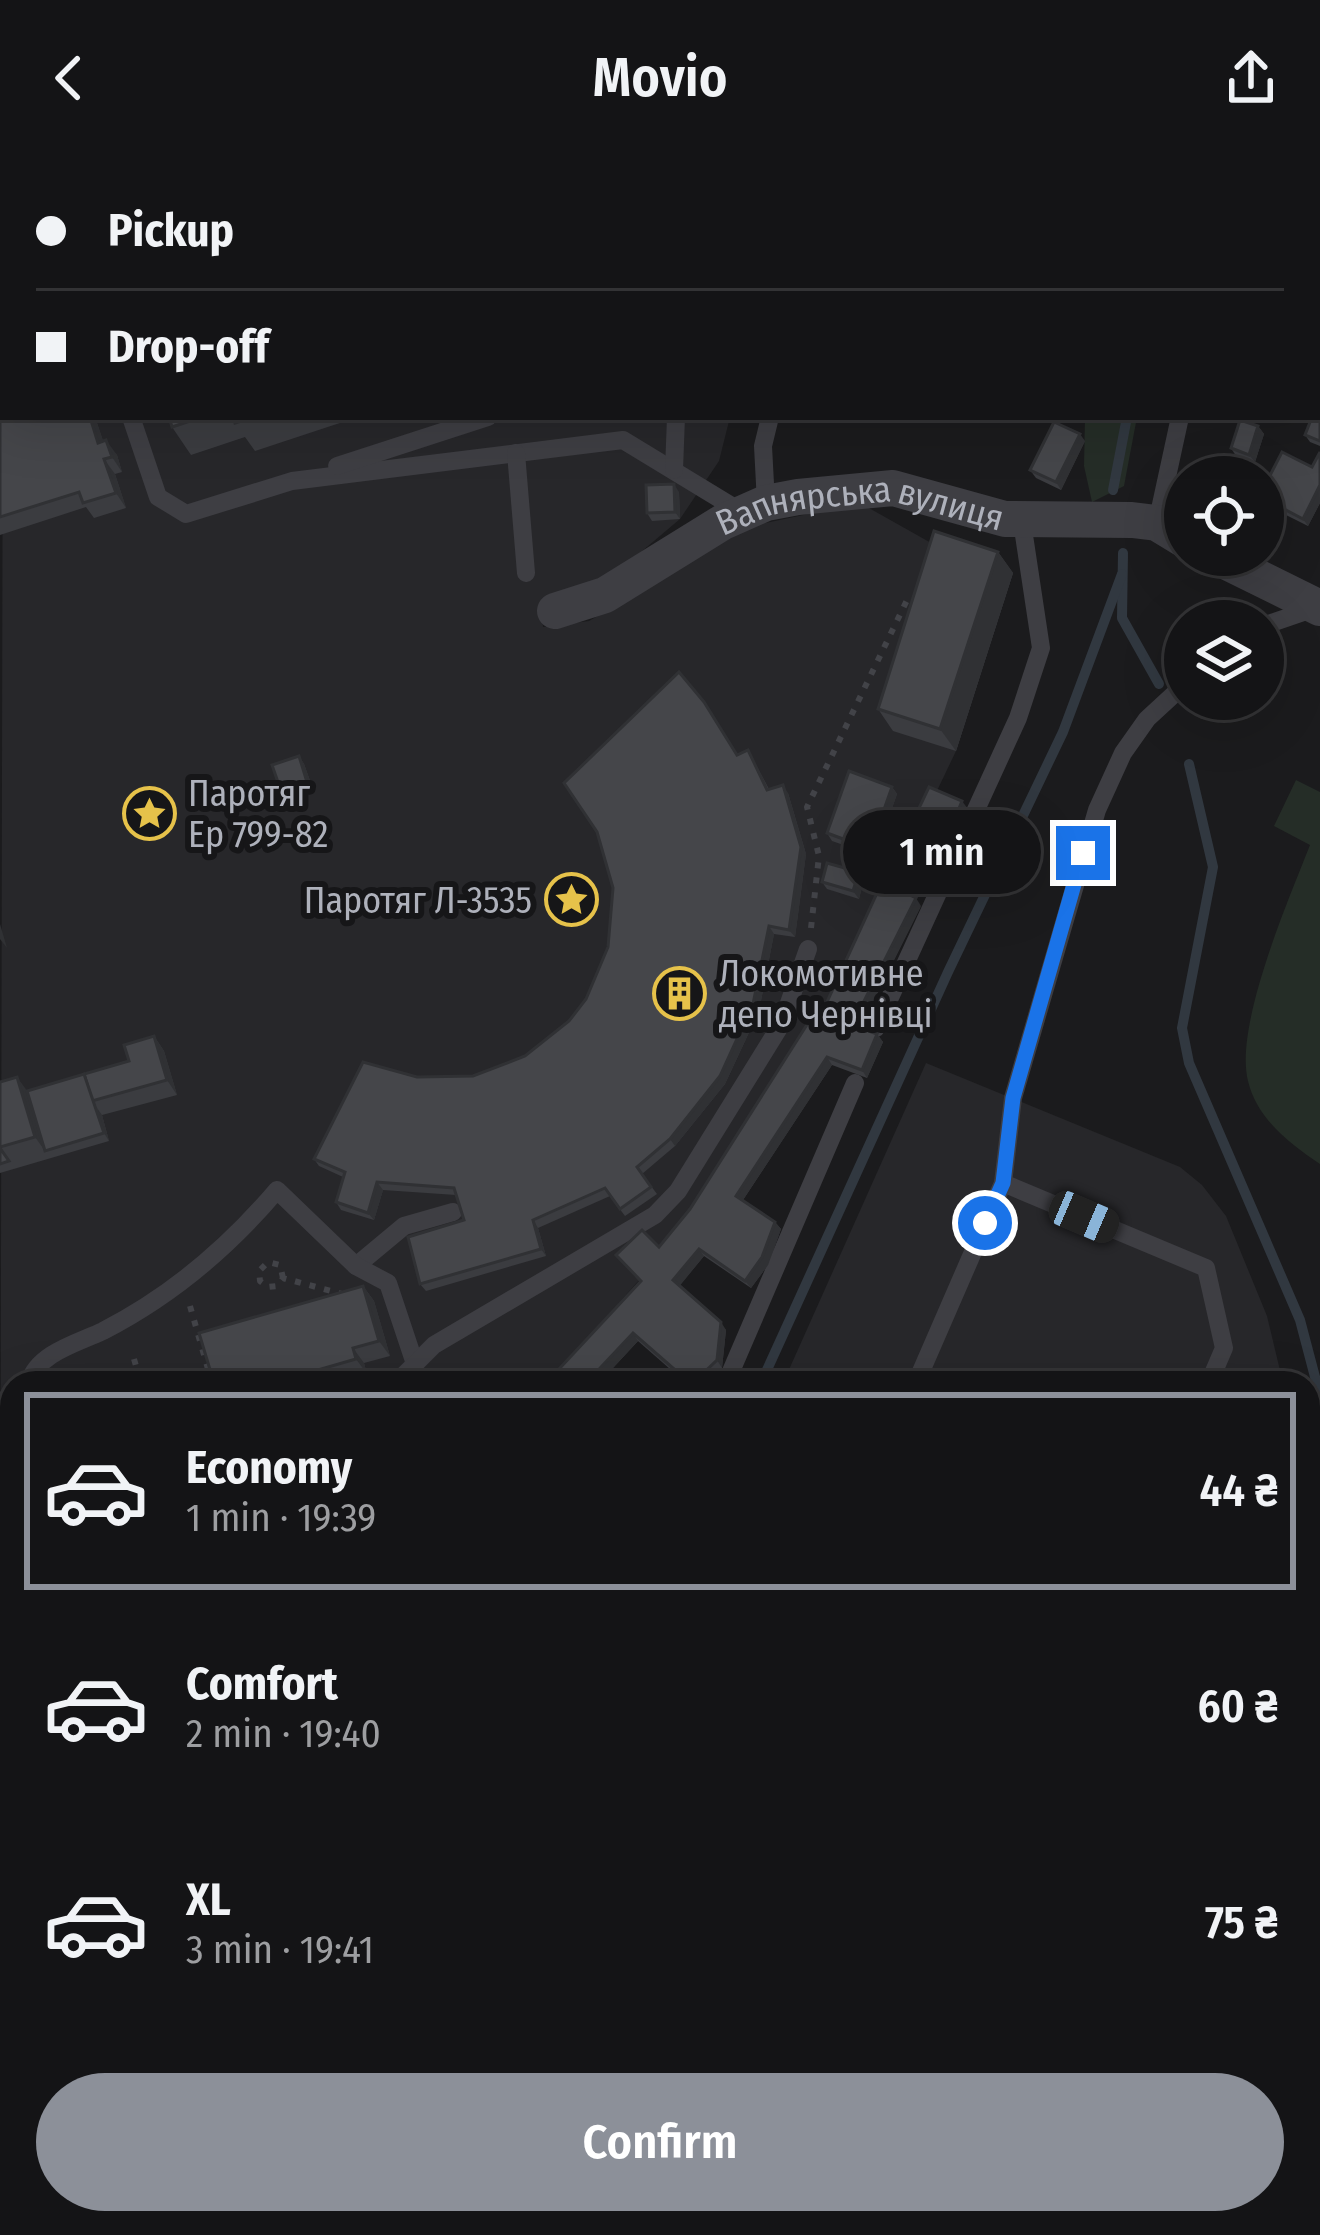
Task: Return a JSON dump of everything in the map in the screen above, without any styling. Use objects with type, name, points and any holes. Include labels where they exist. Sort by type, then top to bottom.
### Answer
[{"type":"street","name":"Вапнярська вулиця","points":[[555,611],[605,595],[755,508],[893,488],[1022,522],[1132,520],[1164,530]]},
{"type":"street","points":[[1255,576],[1318,608]]},
{"type":"lane","points":[[132,420],[158,497],[186,514],[479,420]]},
{"type":"lane","points":[[674,470],[676,420]]},
{"type":"lane","points":[[292,481],[623,440],[755,508],[769,420]]},
{"type":"lane","points":[[1177,456],[1180,420]]},
{"type":"lane","points":[[516,453],[526,573]]},
{"type":"lane","points":[[876,1028],[1018,718],[1041,648],[1022,522]]},
{"type":"lane","points":[[1284,619],[1318,608]]},
{"type":"lane","points":[[921,1371],[1003,1183],[1013,1098],[1096,810],[1135,736],[1164,706]]},
{"type":"lane","points":[[408,1371],[434,1345],[655,1215],[678,1191],[782,1023],[808,949]]},
{"type":"lane","points":[[731,1371],[855,1083]]},
{"type":"lane","points":[[1003,1183],[1206,1268],[1224,1348],[1214,1371]]},
{"type":"lane","points":[[34,1371],[45,1359],[110,1328],[183,1280],[236,1239],[277,1190],[356,1266],[388,1283],[415,1364]]},
{"type":"lane","points":[[356,1266],[404,1226],[453,1212]]},
{"type":"path","points":[[808,949],[819,856],[807,807],[909,596]]},
{"type":"path","points":[[274,1262],[284,1278],[278,1286],[268,1287],[260,1281],[259,1271],[274,1262]]},
{"type":"path","points":[[284,1278],[362,1299],[390,1291]]},
{"type":"path","points":[[183,1280],[207,1371]]},
{"type":"path","points":[[134,1359],[138,1371]]},
{"type":"shaded area","points":[[3,420],[729,420],[719,461],[680,519],[609,579],[584,592],[541,600],[543,627],[589,621],[751,526],[860,503],[949,553],[1013,573],[956,751],[826,1023],[695,1217],[559,1371],[1,1371]]},
{"type":"shaded area","points":[[1085,420],[1136,420],[1124,486],[1092,502],[1084,466]]},
{"type":"shaded area","points":[[1296,780],[1320,792],[1320,1164],[1267,1119],[1252,1095],[1246,1057],[1266,962],[1310,845],[1274,826]]},
{"type":"shaded area","points":[[926,1063],[1180,1167],[1202,1185],[1226,1216],[1267,1316],[1280,1371],[788,1371]]},
{"type":"building","points":[[0,420],[91,420],[98,443],[106,440],[112,457],[104,459],[116,493],[83,503],[79,492],[0,517]]},
{"type":"building","points":[[1240,420],[1258,426],[1249,455],[1231,448]]},
{"type":"building","points":[[1311,420],[1320,420],[1320,441],[1305,435]]},
{"type":"building","points":[[1054,422],[1080,434],[1056,482],[1030,470]]},
{"type":"building","points":[[1282,452],[1312,467],[1320,452],[1320,485],[1303,519],[1284,509],[1284,456],[1280,456]]},
{"type":"building","points":[[674,484],[675,512],[647,513],[646,485]]},
{"type":"building","points":[[934,531],[998,552],[940,729],[878,709]]},
{"type":"building","name":"Локомотивне депо Чернівці","points":[[679,672],[737,755],[748,750],[767,790],[783,785],[801,847],[789,930],[769,926],[753,1004],[720,1076],[670,1139],[637,1167],[651,1187],[620,1209],[605,1188],[533,1220],[541,1249],[420,1284],[408,1237],[464,1220],[454,1188],[377,1182],[368,1213],[336,1202],[345,1172],[314,1159],[363,1062],[417,1077],[473,1076],[525,1056],[569,1021],[586,999],[608,947],[613,888],[597,832],[564,783]]},
{"type":"building","points":[[299,756],[307,782],[281,791],[272,765]]},
{"type":"building","points":[[849,771],[892,787],[870,849],[827,833]]},
{"type":"building","points":[[929,787],[962,801],[953,823],[919,808]]},
{"type":"building","points":[[827,863],[859,872],[853,891],[822,882]]},
{"type":"building","points":[[882,882],[916,898],[852,1025],[877,1034],[862,1070],[827,1057],[736,1196],[775,1222],[762,1257],[745,1281],[699,1249],[673,1280],[721,1322],[717,1360],[706,1371],[676,1371],[633,1333],[597,1371],[557,1371],[641,1281],[616,1255],[642,1230],[659,1247],[690,1209],[815,1012],[821,1015]]},
{"type":"building","points":[[154,1036],[167,1080],[92,1101],[84,1074],[129,1061],[124,1045]]},
{"type":"building","points":[[84,1074],[104,1133],[45,1151],[27,1091]]},
{"type":"building","points":[[17,1077],[35,1137],[0,1147],[0,1082]]},
{"type":"building","points":[[363,1286],[379,1341],[353,1348],[356,1359],[314,1371],[210,1371],[199,1333]]},
{"type":"waterway","points":[[1113,490],[1126,420]]},
{"type":"waterway","points":[[1123,553],[1122,618],[1159,684]]},
{"type":"waterway","points":[[766,1371],[1063,732],[1122,574]]},
{"type":"waterway","points":[[1189,764],[1213,867],[1182,1028],[1189,1063],[1300,1320],[1313,1371]]},
{"type":"place","name":"Паротяг Ер 799-82","points":[[149,814]]},
{"type":"place","name":"Паротяг Л-3535","points":[[571,900]]},
{"type":"place","name":"Локомотивне депо Чернівці","points":[[680,994]]},
{"type":"route","points":[[985,1223],[1003,1183],[1013,1098],[1083,853]]}]
